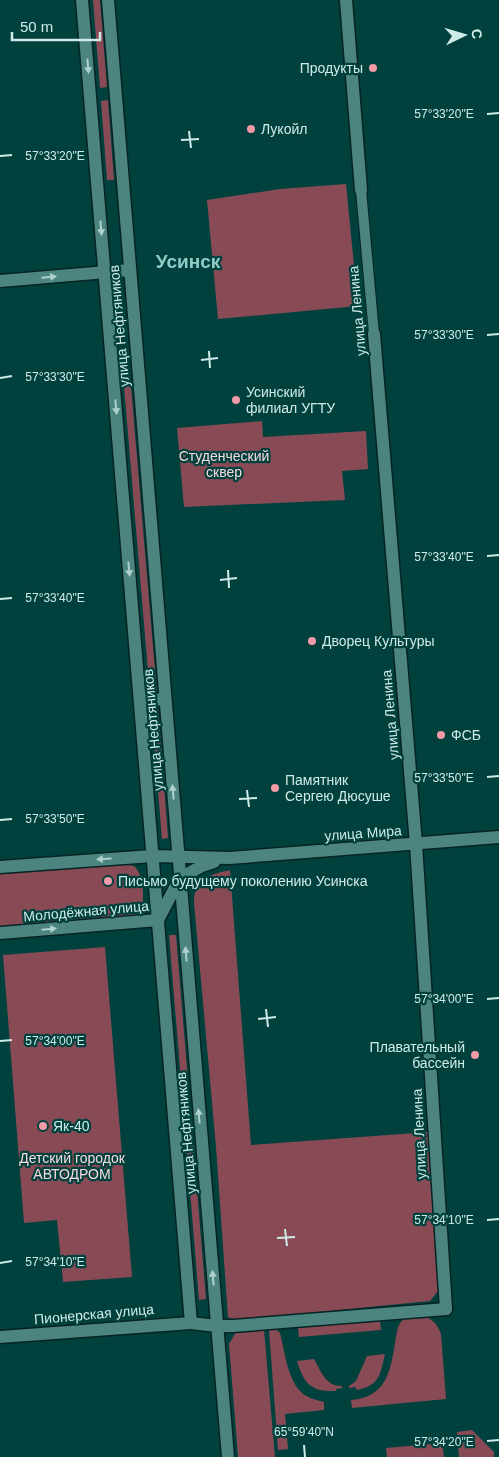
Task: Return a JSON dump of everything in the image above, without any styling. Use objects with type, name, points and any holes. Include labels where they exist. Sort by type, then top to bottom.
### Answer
[{"type":"main road","name":"улица Нефтяников","points":[[82,0],[191,1323]]},
{"type":"main road","name":"улица Нефтяников","points":[[108,0],[228,1457]]},
{"type":"main road","name":"улица Ленина","points":[[346,0],[362,190]]},
{"type":"main road","points":[[0,281],[130,270]]},
{"type":"main road","name":"улица Ленина","points":[[374,334],[416,844],[446,1309]]},
{"type":"main road","points":[[140,702],[165,699]]},
{"type":"main road","name":"улица Мира","points":[[178,856],[229,858],[499,837]]},
{"type":"main road","points":[[0,867],[152,856],[178,856]]},
{"type":"main road","name":"улица Мира","points":[[180,878],[202,866],[229,858]]},
{"type":"main road","name":"Молодёжная улица","points":[[0,933],[158,920],[180,878]]},
{"type":"main road","name":"Пионерская улица","points":[[0,1337],[191,1323],[233,1326],[446,1309]]},
{"type":"street","name":"улица Ленина","points":[[362,190],[374,334]]},
{"type":"green space","points":[[93,0],[100,0],[107,87],[100,88]]},
{"type":"green space","points":[[108,100],[114,180],[107,180],[101,101]]},
{"type":"green space","points":[[346,184],[358,306],[218,319],[207,200],[280,189]]},
{"type":"green space","points":[[122,363],[129,363],[157,694],[150,695]]},
{"type":"green space","name":"Студенческий сквер","points":[[262,421],[263,437],[366,431],[368,469],[342,471],[345,500],[184,507],[177,428]]},
{"type":"green space","points":[[158,706],[168,838],[162,839],[151,707]]},
{"type":"green space","points":[[123,864],[134,866],[140,875],[143,893],[142,910],[134,916],[0,928],[0,874]]},
{"type":"green space","points":[[230,870],[251,1145],[429,1132],[440,1282],[438,1291],[430,1301],[235,1320],[228,1317],[216,1147],[194,903],[197,888],[204,879]]},
{"type":"green space","points":[[169,935],[176,935],[206,1299],[199,1300]]},
{"type":"green space","name":"Детский городок АВТОДРОМ","points":[[105,947],[132,1277],[63,1282],[57,1220],[24,1223],[3,955]]},
{"type":"green space","points":[[423,1316],[435,1323],[441,1334],[446,1399],[352,1408],[351,1400],[364,1398],[373,1393],[381,1387],[386,1379],[400,1323],[406,1318]]},
{"type":"green space","points":[[380,1320],[381,1330],[299,1337],[298,1328]]},
{"type":"green space","points":[[264,1330],[275,1457],[238,1457],[229,1344],[236,1332]]},
{"type":"green space","points":[[269,1330],[277,1330],[280,1333],[287,1365],[297,1387],[307,1396],[324,1402],[324,1410],[285,1414],[288,1449],[278,1450]]},
{"type":"green space","points":[[385,1354],[378,1378],[370,1386],[356,1390],[356,1387],[349,1388],[356,1381],[367,1356]]},
{"type":"green space","points":[[314,1359],[328,1381],[336,1386],[342,1386],[342,1388],[336,1389],[336,1391],[320,1390],[306,1381],[297,1361]]},
{"type":"green space","points":[[472,1430],[494,1452],[494,1457],[459,1457],[457,1432]]},
{"type":"green space","points":[[442,1443],[444,1457],[387,1457],[386,1448]]},
{"type":"place","name":"Продукты","points":[[373,68]]},
{"type":"place","name":"Лукойл","points":[[251,129]]},
{"type":"place","name":"Усинский филиал УГТУ","points":[[236,400]]},
{"type":"place","name":"Дворец Культуры","points":[[312,641]]},
{"type":"place","name":"ФСБ","points":[[441,735]]},
{"type":"place","name":"Памятник Сергею Дюсуше","points":[[275,788]]},
{"type":"place","name":"Письмо будущему поколению Усинска","points":[[108,881]]},
{"type":"place","name":"Плавательный бассейн","points":[[475,1055]]},
{"type":"place","name":"Як-40","points":[[43,1126]]},
{"type":"district","name":"Усинск","points":[[188,261]]}]
